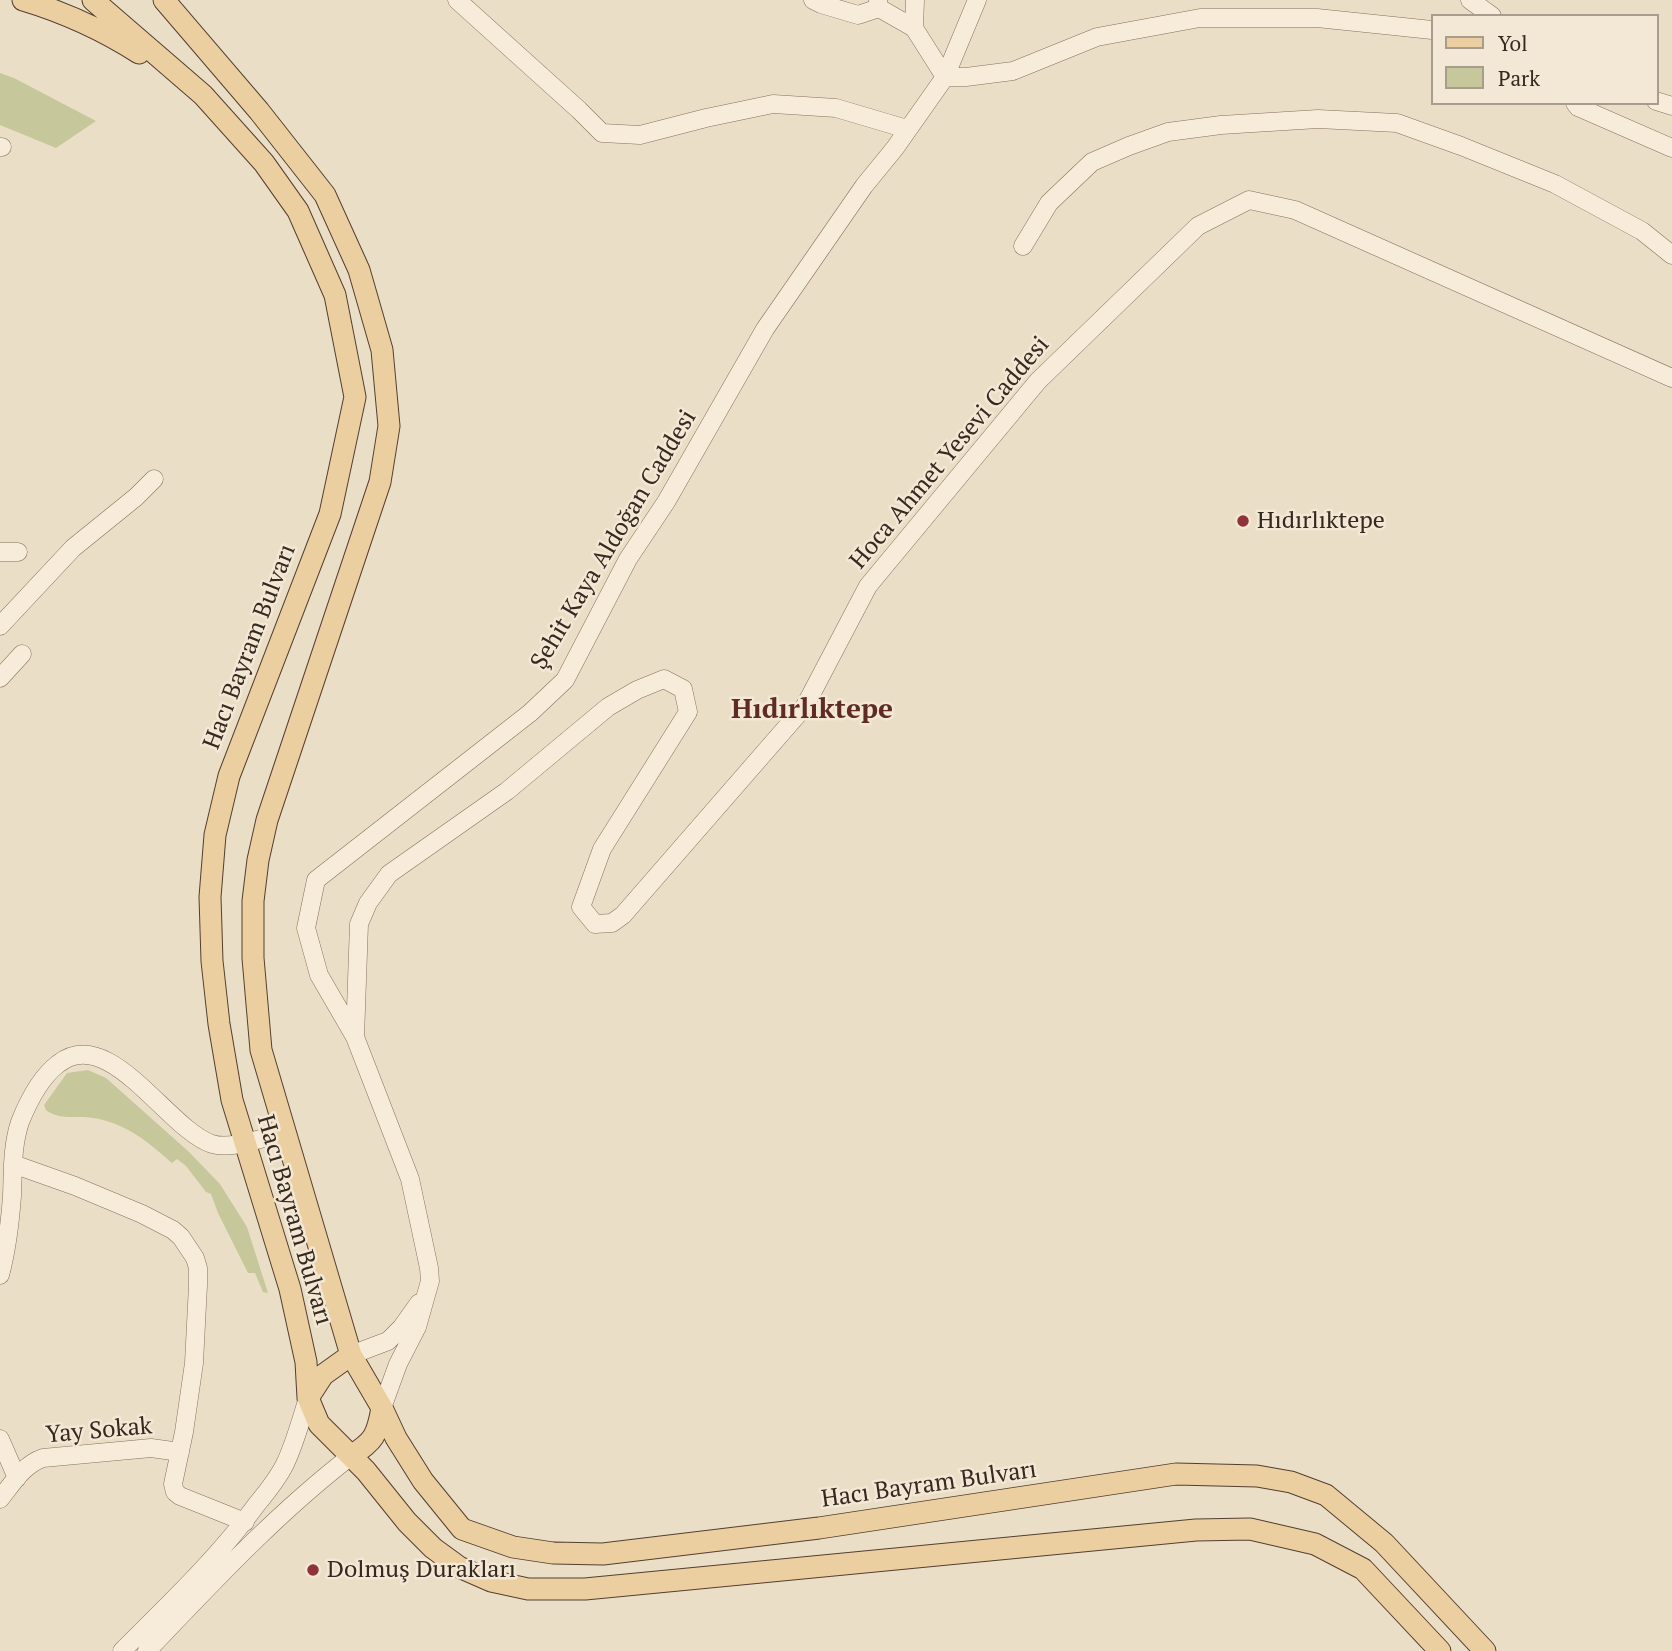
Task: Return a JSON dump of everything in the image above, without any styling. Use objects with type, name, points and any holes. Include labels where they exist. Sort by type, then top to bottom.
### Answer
[{"type":"main road","points":[[23,0],[51,9],[121,42],[203,95]]},
{"type":"main road","name":"Hacı Bayram Bulvarı","points":[[93,0],[203,95],[264,163],[298,211],[335,295],[355,397],[330,514],[229,776],[215,835],[210,897],[212,961],[232,1100],[290,1289],[306,1362],[308,1398],[319,1424],[366,1471],[407,1522],[433,1548],[459,1567],[491,1581],[528,1589],[585,1589],[1196,1530],[1250,1529],[1315,1544],[1363,1569],[1440,1651]]},
{"type":"main road","name":"Hacı Bayram Bulvarı","points":[[164,0],[326,194],[359,270],[382,350],[389,426],[380,482],[267,820],[254,887],[253,958],[261,1050],[351,1355],[396,1438],[423,1481],[462,1528],[513,1547],[553,1553],[603,1554],[819,1528],[1177,1474],[1257,1476],[1291,1482],[1326,1495],[1384,1543],[1485,1651]]},
{"type":"main road","points":[[308,1398],[323,1375],[351,1355]]},
{"type":"main road","points":[[351,1456],[376,1434],[382,1408]]},
{"type":"street","points":[[457,0],[602,133],[640,135],[773,104],[836,108],[907,130]]},
{"type":"street","points":[[813,0],[821,5],[858,15],[878,4],[914,28],[945,77],[1013,71],[1097,37],[1200,18],[1317,18],[1430,30]]},
{"type":"street","points":[[914,28],[915,0]]},
{"type":"street","name":"Şehit Kaya Aldoğan Caddesi","points":[[382,1408],[398,1364],[417,1327],[429,1280],[429,1268],[410,1178],[355,1037],[319,975],[306,928],[316,880],[530,713],[565,680],[628,559],[666,502],[765,329],[864,186],[945,77],[977,0]]},
{"type":"street","points":[[1470,0],[1489,14]]},
{"type":"street","points":[[1576,105],[1672,148]]},
{"type":"street","points":[[1023,246],[1049,203],[1092,162],[1129,146],[1168,132],[1194,128],[1318,119],[1397,123],[1461,146],[1555,184],[1642,231],[1672,255]]},
{"type":"street","name":"Hoca Ahmet Yesevi Caddesi","points":[[355,1037],[359,924],[368,903],[389,874],[507,791],[608,707],[637,690],[664,680],[683,689],[688,712],[602,849],[582,907],[595,924],[612,923],[623,915],[805,706],[868,586],[1029,391],[1198,226],[1249,201],[1295,210],[1672,378]]},
{"type":"street","points":[[0,626],[73,548],[154,479]]},
{"type":"street","points":[[0,678],[23,654]]},
{"type":"street","points":[[0,1275],[9,1232],[13,1164],[8,1136],[43,1079],[65,1058],[76,1054],[103,1058],[212,1144],[227,1146],[285,1132]]},
{"type":"street","points":[[0,1208],[2,1189],[13,1164]]},
{"type":"street","name":"Yay Sokak","points":[[13,1164],[75,1186],[173,1230],[192,1252],[198,1268],[196,1334],[188,1410],[180,1451],[151,1448],[50,1457],[30,1464],[17,1478]]},
{"type":"street","points":[[351,1355],[387,1341],[402,1327],[425,1294]]},
{"type":"street","points":[[122,1651],[187,1586],[245,1522],[284,1466],[296,1439],[308,1398]]},
{"type":"street","points":[[0,1438],[17,1478],[0,1499]]},
{"type":"street","points":[[180,1451],[173,1484],[175,1492],[188,1500],[245,1522]]},
{"type":"street","points":[[148,1651],[227,1567],[322,1478],[351,1456]]},
{"type":"green space","points":[[0,73],[96,121],[56,148],[0,125]]},
{"type":"green space","points":[[88,1070],[106,1078],[188,1151],[220,1184],[247,1227],[268,1293],[263,1292],[255,1273],[248,1273],[211,1194],[206,1192],[186,1166],[177,1159],[172,1163],[145,1141],[116,1124],[93,1118],[57,1115],[46,1110],[44,1105],[67,1073]]},
{"type":"place","name":"Hıdırlıktepe","points":[[1243,521]]},
{"type":"place","name":"Dolmuş Durakları","points":[[313,1570]]},
{"type":"district","name":"Hıdırlıktepe","points":[[812,710]]}]
